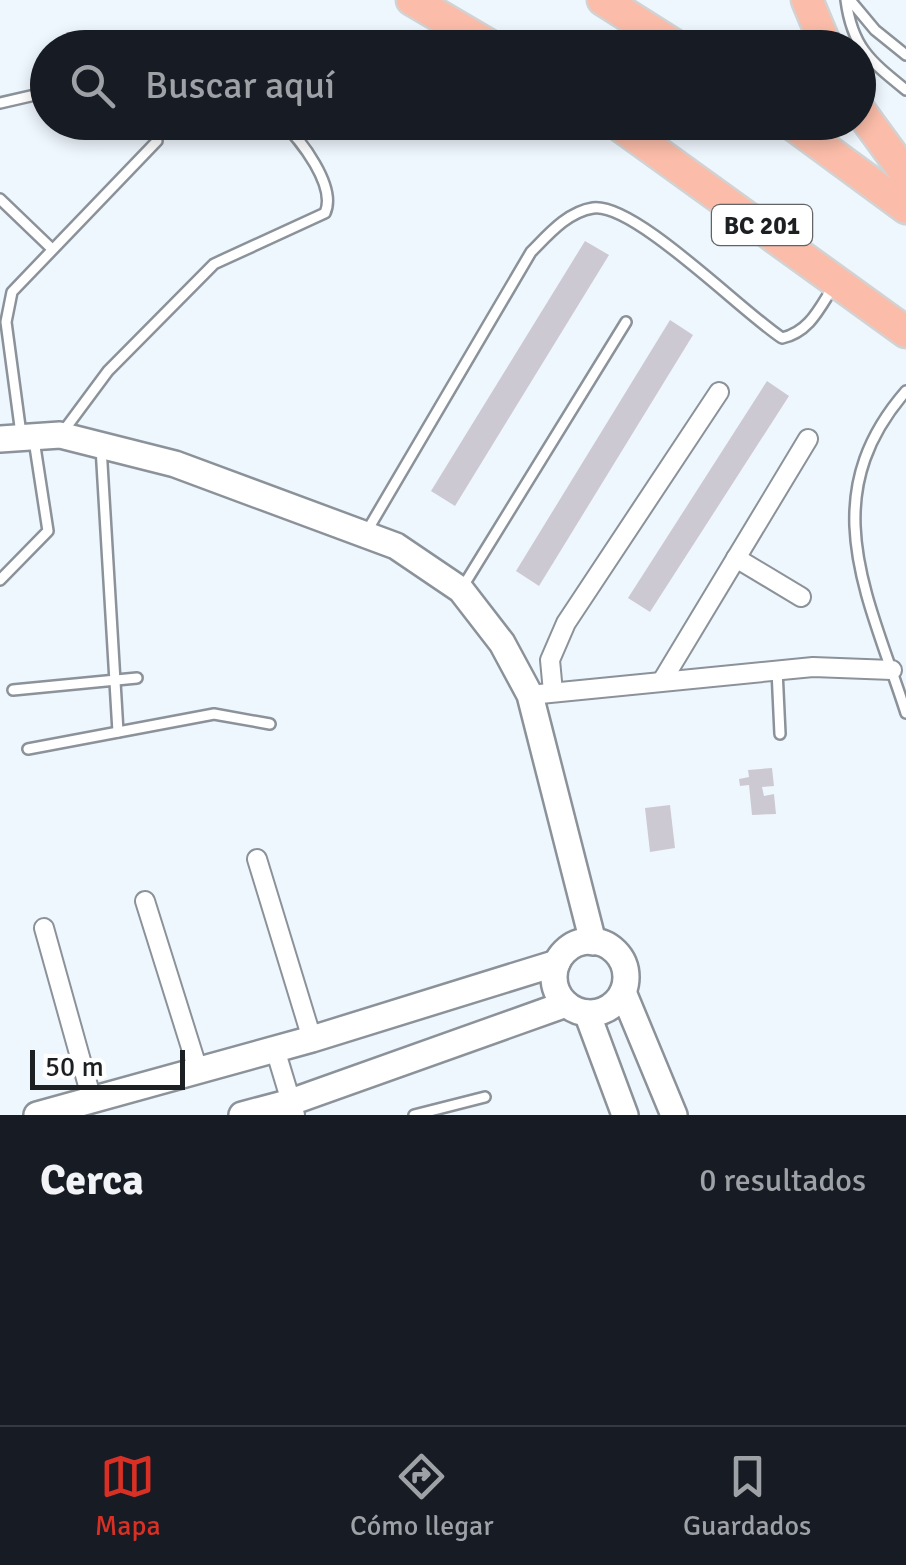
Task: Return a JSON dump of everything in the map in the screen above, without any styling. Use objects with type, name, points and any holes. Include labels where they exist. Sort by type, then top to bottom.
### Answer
[{"type":"highway","points":[[412,0],[463,30]]},
{"type":"highway","points":[[603,0],[650,30]]},
{"type":"highway","points":[[807,0],[820,30]]},
{"type":"highway","points":[[876,133],[906,174]]},
{"type":"highway","name":"BC 201","points":[[640,140],[906,332]]},
{"type":"highway","points":[[813,140],[906,208]]},
{"type":"street","points":[[541,694],[566,622],[719,392]]},
{"type":"street","points":[[18,438],[60,435],[242,486],[366,534],[425,562],[461,590],[541,694],[593,942]]},
{"type":"street","points":[[662,682],[808,439]]},
{"type":"street","points":[[736,558],[801,597]]},
{"type":"street","points":[[541,694],[777,670],[892,670]]},
{"type":"street","points":[[256,860],[312,1039]]},
{"type":"street","points":[[145,900],[198,1070]]},
{"type":"street","points":[[44,928],[92,1100]]},
{"type":"street","points":[[37,1115],[312,1039],[557,963],[572,946],[593,942],[614,950],[620,959],[625,970],[623,992],[674,1115]]},
{"type":"street","points":[[557,963],[555,985],[576,1009],[625,1115]]},
{"type":"street","points":[[242,1115],[293,1109],[576,1009],[608,1008],[623,992]]},
{"type":"street","points":[[275,1048],[293,1109]]},
{"type":"lane","points":[[848,0],[875,30]]},
{"type":"lane","points":[[848,0],[850,30]]},
{"type":"lane","points":[[876,31],[906,55]]},
{"type":"lane","points":[[876,66],[906,90]]},
{"type":"lane","points":[[0,103],[30,96]]},
{"type":"lane","points":[[0,580],[48,531],[18,438],[6,305],[51,248],[157,140]]},
{"type":"lane","points":[[60,435],[108,370],[214,264],[325,213],[327,195],[308,154],[296,140]]},
{"type":"lane","points":[[0,198],[51,248]]},
{"type":"lane","points":[[366,534],[531,252],[562,222],[594,208],[618,212],[646,228],[782,338],[798,334],[811,321],[836,280]]},
{"type":"lane","points":[[461,590],[626,322]]},
{"type":"lane","points":[[906,391],[884,416],[866,450],[852,498],[856,550],[906,712]]},
{"type":"lane","points":[[101,444],[118,732]]},
{"type":"lane","points":[[777,670],[780,734]]},
{"type":"lane","points":[[13,690],[137,678]]},
{"type":"lane","points":[[28,749],[214,714],[270,724]]},
{"type":"lane","points":[[414,1115],[485,1097]]},
{"type":"building","points":[[585,241],[609,255],[455,506],[431,491]]},
{"type":"building","points":[[670,320],[693,335],[539,586],[516,571]]},
{"type":"building","points":[[767,381],[789,396],[650,612],[628,598]]},
{"type":"building","points":[[772,768],[774,786],[762,787],[764,796],[774,794],[776,814],[752,815],[749,785],[740,786],[739,779],[749,777],[748,770]]},
{"type":"building","points":[[670,805],[675,848],[650,852],[645,808]]}]
